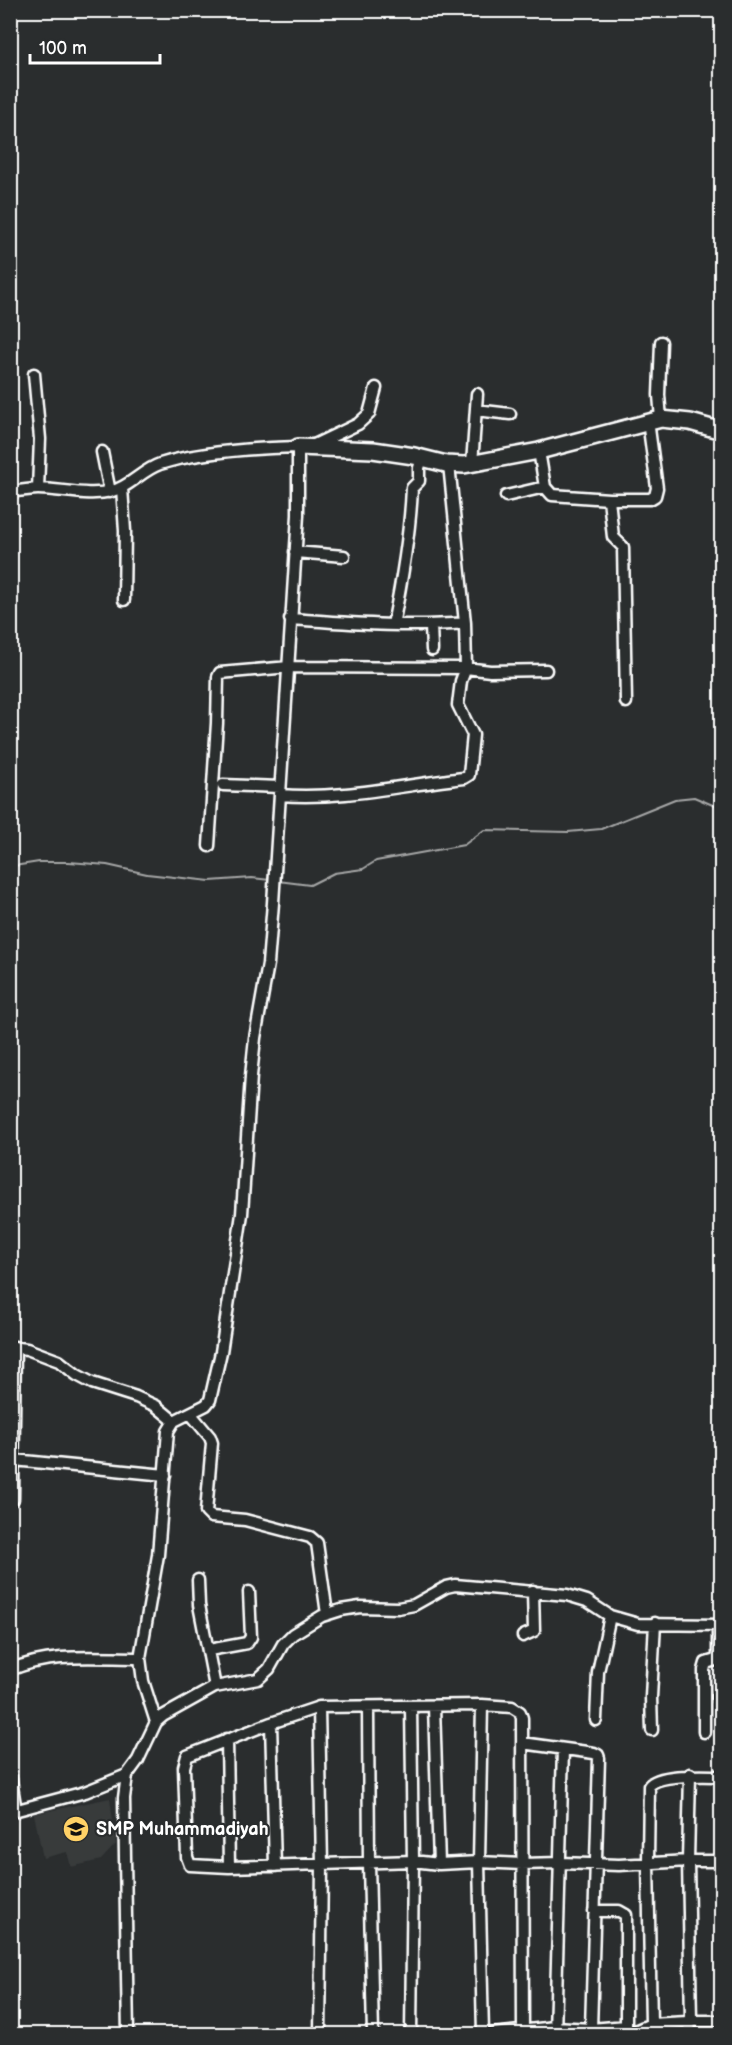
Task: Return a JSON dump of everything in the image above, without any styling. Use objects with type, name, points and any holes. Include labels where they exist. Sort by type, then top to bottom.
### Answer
[{"type":"street","points":[[539,451],[545,487],[552,495],[650,499],[656,493],[654,420],[659,395],[661,342]]},
{"type":"street","points":[[34,374],[39,429],[38,489]]},
{"type":"street","points":[[305,446],[358,424],[370,412],[376,388]]},
{"type":"street","points":[[472,464],[477,394]]},
{"type":"street","points":[[476,410],[510,414]]},
{"type":"street","points":[[10,492],[38,489],[95,493],[122,488],[154,466],[174,460],[273,447],[305,446],[373,450],[449,464],[472,464],[539,451],[654,420],[690,422],[722,431]]},
{"type":"street","points":[[156,1722],[143,1681],[140,1658],[158,1555],[168,1431],[174,1421],[208,1403],[213,1395],[242,1214],[255,1038],[268,964],[289,667],[290,619],[305,446]]},
{"type":"street","points":[[102,452],[109,489]]},
{"type":"street","points":[[393,626],[411,525],[412,488],[419,481],[422,458]]},
{"type":"street","points":[[223,785],[337,796],[467,777],[470,772],[473,735],[457,699],[466,668],[465,623],[449,464]]},
{"type":"street","points":[[506,496],[545,487]]},
{"type":"street","points":[[122,488],[125,531],[124,600]]},
{"type":"street","points":[[609,499],[613,537],[623,547],[626,702]]},
{"type":"street","points":[[295,552],[345,556]]},
{"type":"street","points":[[290,619],[393,626],[465,623]]},
{"type":"street","points":[[431,626],[432,650]]},
{"type":"street","points":[[210,846],[219,674],[289,667],[546,670]]},
{"type":"street","points":[[10,1502],[13,1499],[14,1460],[13,1347],[59,1361],[92,1383],[156,1406],[174,1421]]},
{"type":"street","points":[[190,1413],[210,1437],[212,1443],[206,1512],[211,1517],[245,1521],[314,1539],[317,1543],[327,1614]]},
{"type":"street","points":[[14,1460],[165,1475]]},
{"type":"street","points":[[198,1580],[199,1605],[215,1687]]},
{"type":"street","points":[[128,2034],[124,1798],[127,1775],[138,1760],[156,1722],[163,1716],[215,1687],[258,1679],[269,1669],[283,1644],[293,1634],[327,1614],[360,1607],[398,1608],[414,1605],[446,1587],[455,1585],[533,1591],[574,1597],[587,1601],[610,1616],[638,1624],[720,1625],[718,1656],[716,1660],[706,1663],[704,1670],[704,1732]]},
{"type":"street","points":[[524,1636],[534,1632],[533,1591]]},
{"type":"street","points":[[208,1650],[247,1643],[251,1637],[249,1592]]},
{"type":"street","points":[[596,1720],[598,1672],[610,1616]]},
{"type":"street","points":[[652,1730],[651,1697],[656,1623]]},
{"type":"street","points":[[10,1670],[58,1658],[140,1658]]},
{"type":"street","points":[[476,2034],[476,1862],[482,1705]]},
{"type":"street","points":[[523,2032],[522,1864],[522,1718],[516,1708],[482,1705],[319,1707],[191,1753],[185,1760],[187,1862],[194,1867],[413,1861],[439,1864],[476,1862],[522,1864],[596,1864],[688,1860],[722,1861]]},
{"type":"street","points":[[411,1706],[413,1861],[411,2034]]},
{"type":"street","points":[[319,1707],[322,1865],[320,2034]]},
{"type":"street","points":[[434,1707],[439,1864]]},
{"type":"street","points":[[368,1708],[373,2034]]},
{"type":"street","points":[[271,1723],[275,1866]]},
{"type":"street","points":[[227,1740],[229,1867]]},
{"type":"street","points":[[522,1743],[594,1753],[599,1758],[591,2029]]},
{"type":"street","points":[[555,2031],[563,1749]]},
{"type":"street","points":[[10,1774],[13,1812],[86,1792],[127,1775]]},
{"type":"street","points":[[689,2034],[690,1774]]},
{"type":"street","points":[[648,2026],[650,1783],[690,1774],[722,1776]]},
{"type":"street","points":[[476,1862],[483,2034]]},
{"type":"street","points":[[594,1911],[612,1910],[623,1912],[626,1915],[627,2032]]},
{"type":"street","points":[[493,2034],[591,2029],[627,2032],[648,2026],[690,2021],[722,2021]]},
{"type":"shaded area","name":"SMP Muhammadiyah","points":[[110,1798],[116,1844],[101,1860],[71,1867],[67,1852],[43,1858],[34,1814]]},
{"type":"waterway","points":[[278,881],[310,885],[334,873],[363,869],[376,861],[464,845],[484,830],[568,832],[601,829],[675,799],[694,797],[722,809]]},
{"type":"waterway","points":[[10,863],[14,866],[39,862],[107,865],[147,874],[210,881],[252,878],[270,880]]},
{"type":"place","name":"SMP Muhammadiyah","points":[[76,1829]]}]
